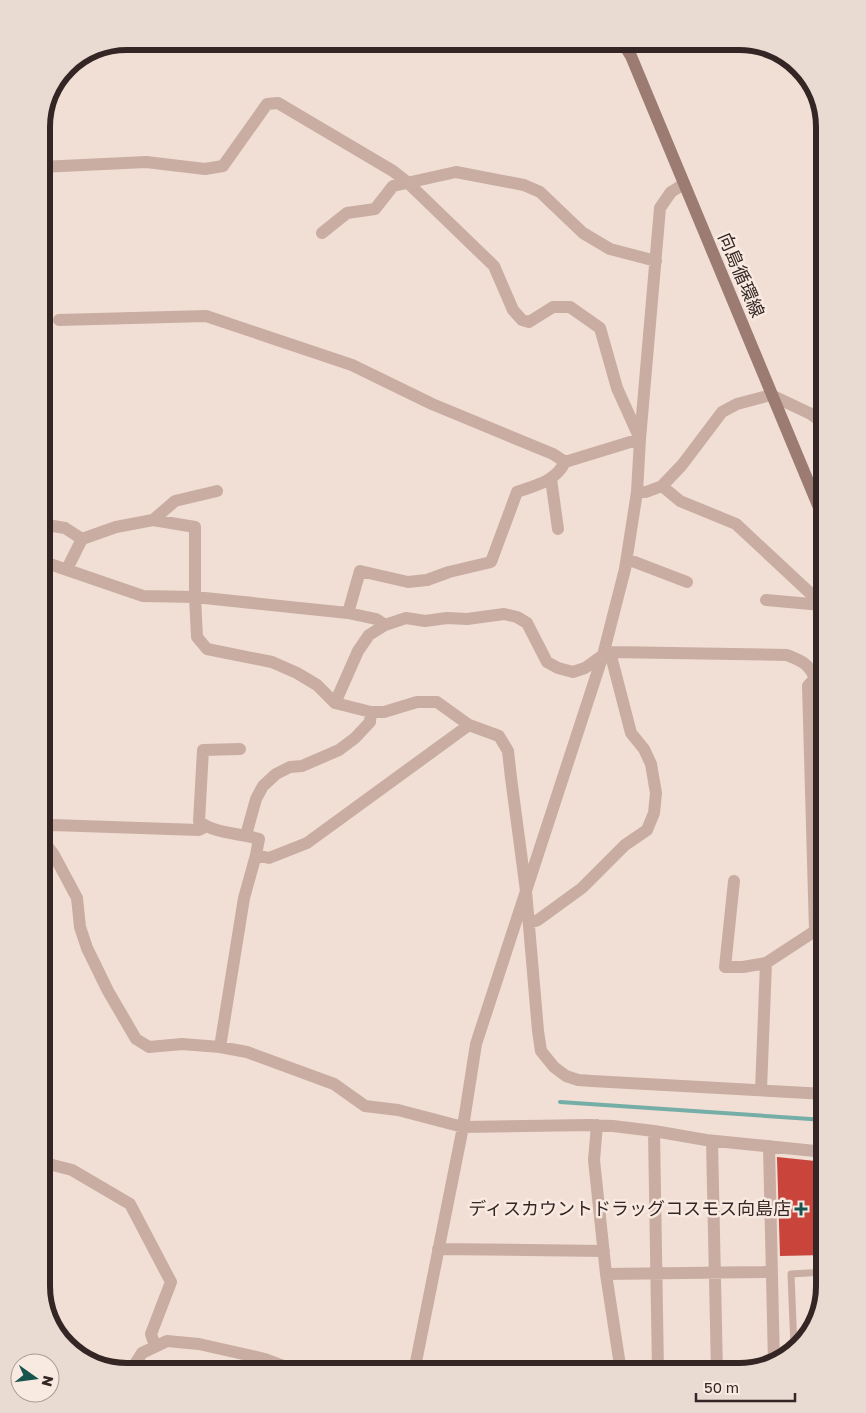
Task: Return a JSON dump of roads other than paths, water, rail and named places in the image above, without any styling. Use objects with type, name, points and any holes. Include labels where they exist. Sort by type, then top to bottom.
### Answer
[{"type":"main road","name":"向島循環線","points":[[627,50],[816,501]]},
{"type":"street","points":[[50,169],[146,162],[205,169],[223,166],[266,104],[278,103],[393,171],[407,182],[494,266],[513,310],[522,320],[529,322],[553,307],[570,307],[600,328],[617,388],[640,439]]},
{"type":"street","points":[[322,233],[347,213],[376,209],[393,186],[456,172],[524,186],[540,192],[583,233],[610,249],[656,261]]},
{"type":"street","points":[[416,1363],[462,1127],[476,1044],[606,654],[627,559],[637,492],[660,208],[671,192],[684,184]]},
{"type":"street","points":[[59,320],[206,316],[352,365],[432,404],[553,454],[565,462]]},
{"type":"street","points":[[637,492],[646,492],[662,486],[682,465],[722,412],[737,404],[771,395],[816,418]]},
{"type":"street","points":[[348,612],[360,571],[408,582],[426,580],[449,572],[491,562],[517,492],[551,479],[560,472],[565,462],[640,439]]},
{"type":"street","points":[[551,479],[558,529]]},
{"type":"street","points":[[662,486],[680,501],[736,524],[816,599]]},
{"type":"street","points":[[153,520],[175,501],[217,491]]},
{"type":"street","points":[[67,570],[82,539],[116,527],[153,520],[195,527],[197,636],[207,649],[272,662],[297,673],[317,685],[335,703],[372,712],[384,712],[417,702],[437,702],[469,725],[500,736],[508,751],[526,891],[538,1031],[542,1051],[554,1067],[566,1076],[578,1080],[816,1093]]},
{"type":"street","points":[[50,526],[65,528],[82,539]]},
{"type":"street","points":[[627,559],[686,582]]},
{"type":"street","points":[[50,564],[143,596],[195,597],[348,612],[376,619],[385,625]]},
{"type":"street","points":[[766,600],[816,605]]},
{"type":"street","points":[[335,703],[358,651],[369,635],[385,625],[406,618],[425,621],[447,618],[468,619],[504,614],[516,617],[527,623],[547,662],[558,668],[573,672],[586,668],[606,654],[787,655],[802,661],[816,674]]},
{"type":"street","points":[[529,923],[538,920],[582,888],[625,845],[647,830],[654,813],[656,793],[650,764],[644,749],[631,732],[606,654]]},
{"type":"street","points":[[734,881],[725,967],[743,967],[766,963],[815,931],[808,686],[816,681]]},
{"type":"street","points":[[246,835],[256,799],[263,786],[276,774],[290,767],[302,766],[339,750],[355,738],[370,722],[372,712]]},
{"type":"street","points":[[256,855],[269,858],[307,842],[469,725]]},
{"type":"street","points":[[220,1048],[244,898],[259,839],[205,827],[199,821],[203,750],[240,749]]},
{"type":"street","points":[[50,826],[199,830],[205,827]]},
{"type":"street","points":[[50,850],[77,898],[80,927],[87,948],[108,990],[136,1039],[149,1046],[182,1044],[247,1052],[334,1084],[364,1106],[398,1110],[462,1127],[597,1125],[654,1131],[712,1141],[816,1151]]},
{"type":"street","points":[[761,1090],[766,963]]},
{"type":"street","points":[[597,1125],[594,1160],[606,1274],[620,1363]]},
{"type":"street","points":[[654,1131],[658,1363]]},
{"type":"street","points":[[712,1141],[717,1363]]},
{"type":"street","points":[[769,1146],[774,1355]]},
{"type":"street","points":[[50,1164],[72,1170],[130,1204],[171,1282],[151,1334],[155,1346]]},
{"type":"street","points":[[438,1248],[604,1251]]},
{"type":"street","points":[[606,1274],[772,1272]]},
{"type":"street","points":[[136,1363],[142,1353],[167,1341],[199,1344],[276,1363]]},
{"type":"lane","points":[[794,1340],[791,1274],[816,1273]]},
{"type":"waterway","points":[[560,1102],[816,1119]]},
{"type":"place","name":"ディスカウントドラッグコスモス向島店","points":[[801,1209]]}]
